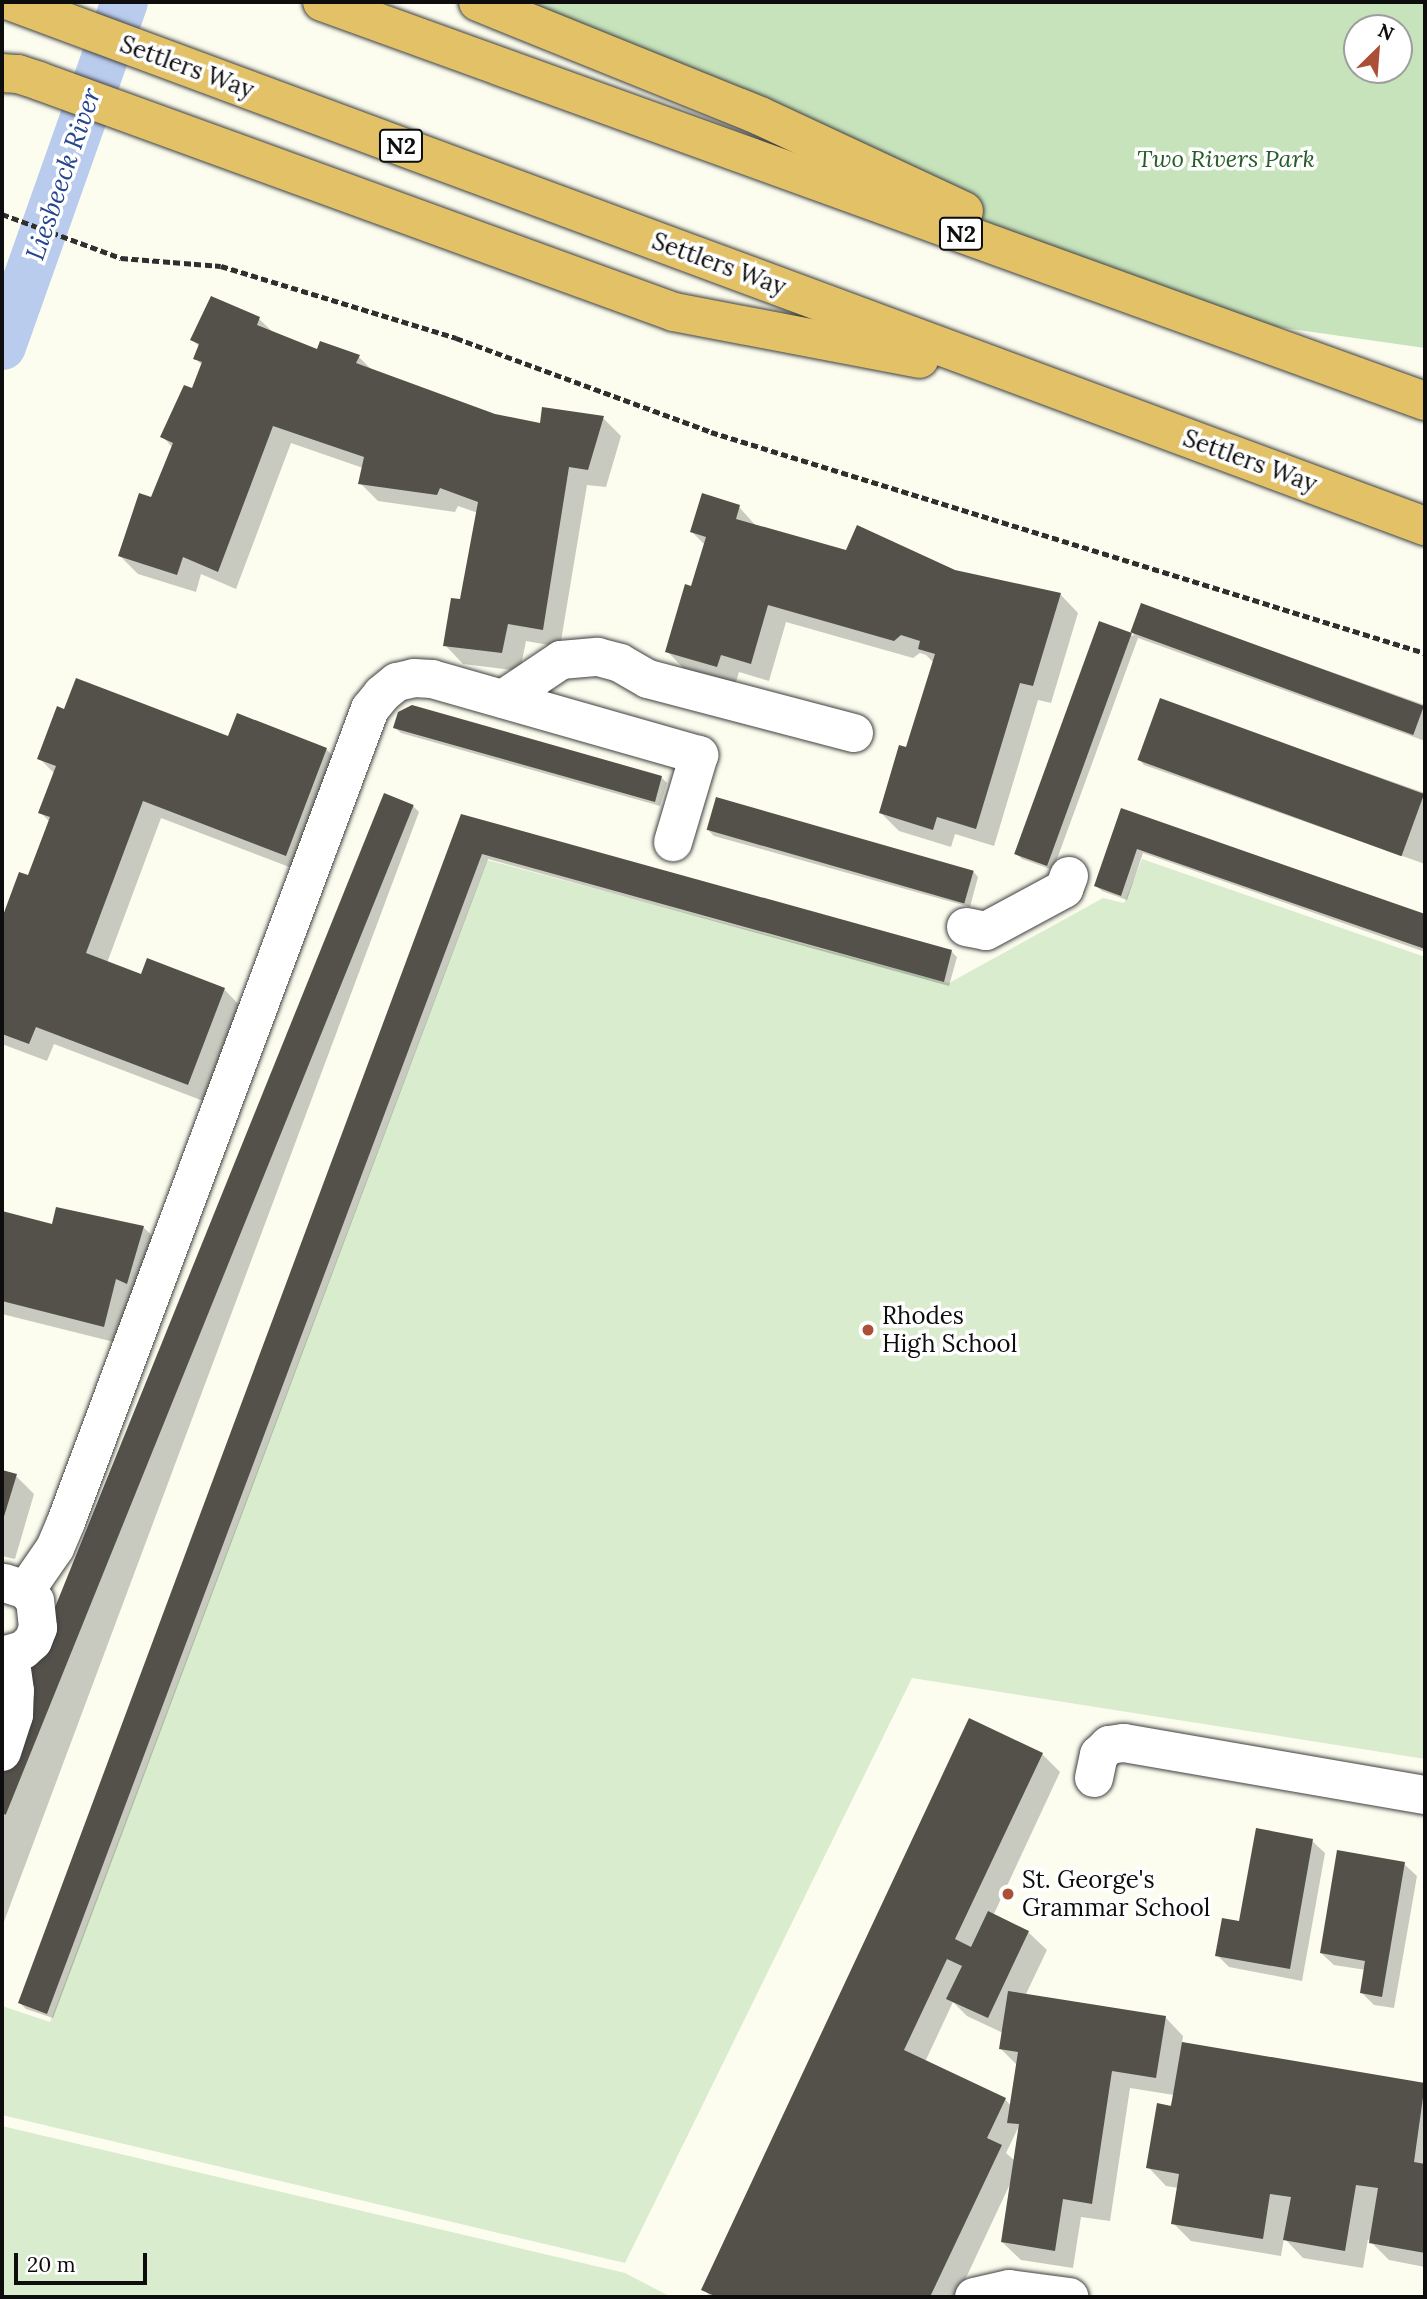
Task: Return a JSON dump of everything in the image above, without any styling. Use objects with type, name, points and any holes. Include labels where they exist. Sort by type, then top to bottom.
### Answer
[{"type":"highway","name":"Settlers Way","points":[[12,2],[1425,526]]},
{"type":"highway","name":"N2","points":[[322,2],[1425,401]]},
{"type":"highway","points":[[478,2],[760,116],[1185,314]]},
{"type":"highway","points":[[15,73],[674,312],[1029,380]]},
{"type":"street","points":[[503,699],[561,660],[580,656],[598,657],[620,663],[648,679],[854,733]]},
{"type":"street","points":[[2,1752],[14,1715],[15,1691],[6,1656],[33,1641],[38,1628],[35,1601],[14,1586],[55,1548],[66,1522],[370,709],[382,694],[397,682],[414,678],[432,679],[699,755],[673,842]]},
{"type":"street","points":[[966,927],[986,931],[1063,889],[1069,876]]},
{"type":"street","points":[[1094,1778],[1099,1755],[1109,1745],[1124,1742],[1425,1795]]},
{"type":"street","points":[[974,2297],[1009,2289],[1050,2296]]},
{"type":"path","points":[[2,214],[121,258],[221,266],[456,338],[712,432],[1425,653]]},
{"type":"green space","name":"Two Rivers Park","points":[[478,2],[1425,2],[1425,348],[1185,314],[760,116]]},
{"type":"green space","name":"Rhodes High School","points":[[1142,859],[1425,957],[1425,1759],[912,1678],[625,2263],[2,2115],[2,2006],[50,2022],[487,860],[949,983],[1103,898],[1124,903]]},
{"type":"green space","points":[[2,2126],[625,2273],[671,2297],[2,2297]]},
{"type":"building","points":[[211,296],[260,317],[257,325],[317,349],[320,341],[360,355],[356,363],[495,414],[540,423],[542,407],[604,416],[588,470],[569,467],[543,630],[508,624],[502,653],[443,646],[451,598],[460,599],[478,502],[440,488],[437,495],[358,484],[364,457],[273,426],[218,572],[183,557],[177,575],[118,556],[139,493],[151,497],[173,443],[160,437],[184,385],[192,388],[202,362],[193,359],[199,344],[190,340]]},
{"type":"building","points":[[702,493],[740,505],[736,519],[846,550],[857,525],[955,570],[1061,593],[1033,686],[1020,683],[976,829],[937,817],[933,830],[879,813],[899,745],[906,747],[935,654],[918,649],[920,641],[901,635],[894,641],[768,605],[751,664],[721,655],[717,667],[665,652],[685,584],[691,586],[706,537],[690,532]]},
{"type":"building","points":[[1141,603],[1424,706],[1413,735],[1130,632]]},
{"type":"building","points":[[1099,621],[1132,633],[1047,866],[1014,854]]},
{"type":"building","points":[[76,678],[228,736],[237,713],[327,748],[286,856],[143,801],[86,953],[141,974],[147,958],[225,988],[188,1085],[36,1027],[29,1044],[2,1034],[2,918],[19,872],[28,875],[50,817],[38,813],[56,766],[37,759],[57,706],[64,709]]},
{"type":"building","points":[[1160,698],[1424,794],[1401,856],[1137,760]]},
{"type":"building","points":[[412,705],[662,776],[655,802],[393,728],[398,712]]},
{"type":"building","points":[[384,793],[414,805],[6,1815],[2,1813],[2,1738]]},
{"type":"building","points":[[716,797],[974,871],[964,904],[707,830]]},
{"type":"building","points":[[1121,808],[1425,914],[1425,949],[1137,849],[1121,896],[1094,886]]},
{"type":"building","points":[[461,814],[952,950],[944,982],[482,854],[47,2014],[18,2003]]},
{"type":"building","points":[[56,1207],[144,1226],[127,1284],[116,1279],[104,1327],[2,1301],[2,1211],[52,1224]]},
{"type":"building","points":[[2,1470],[17,1474],[2,1523]]},
{"type":"building","points":[[969,1718],[1043,1753],[955,1939],[971,1947],[988,1911],[1029,1931],[988,2018],[946,1999],[962,1966],[947,1959],[904,2050],[1006,2098],[987,2138],[1002,2145],[930,2297],[717,2297],[701,2290]]},
{"type":"building","points":[[1256,1828],[1313,1839],[1290,1969],[1215,1956],[1222,1918],[1239,1921]]},
{"type":"building","points":[[1337,1850],[1405,1862],[1382,1997],[1360,1993],[1365,1961],[1320,1953]]},
{"type":"building","points":[[1008,1991],[1166,2016],[1156,2078],[1112,2071],[1092,2204],[1063,2199],[1055,2251],[1001,2242],[1019,2124],[1007,2123],[1018,2052],[999,2049]]},
{"type":"building","points":[[1182,2042],[1425,2083],[1414,2162],[1425,2164],[1425,2253],[1369,2243],[1378,2188],[1356,2185],[1345,2251],[1283,2240],[1291,2197],[1270,2194],[1263,2239],[1171,2224],[1179,2174],[1146,2168],[1157,2103],[1171,2106]]},
{"type":"waterway","name":"Liesbeeck River","points":[[2,346],[124,2]]},
{"type":"place","name":"Rhodes High School","points":[[868,1330]]},
{"type":"place","name":"St. George's Grammar School","points":[[1008,1894]]}]
